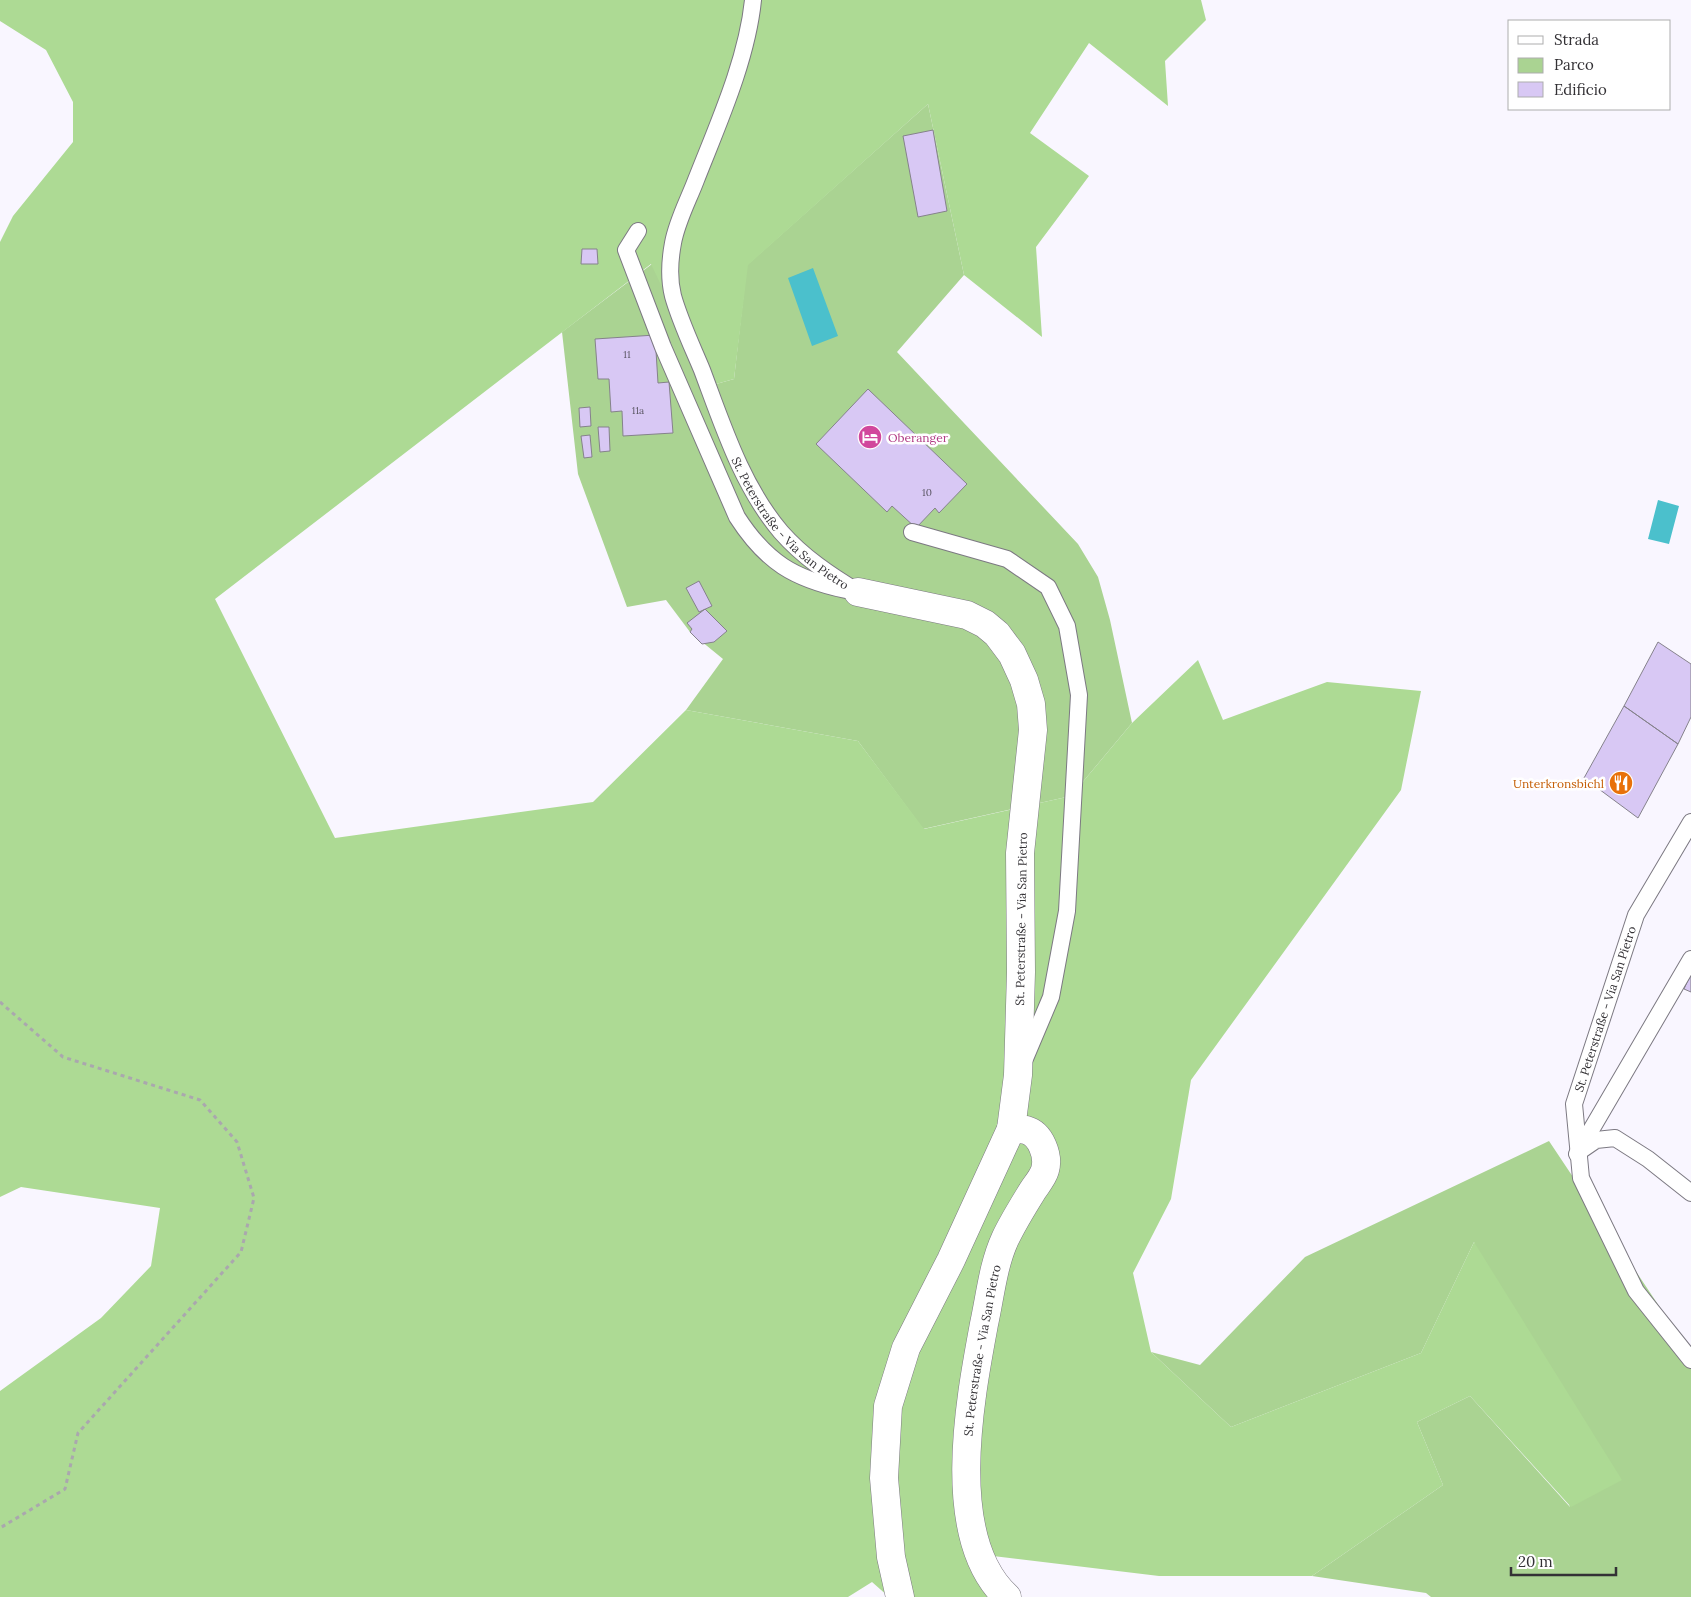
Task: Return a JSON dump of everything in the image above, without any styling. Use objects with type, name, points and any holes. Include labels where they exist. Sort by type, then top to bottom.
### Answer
[{"type":"street","name":"St. Peterstraße - Via San Pietro","points":[[858,592],[967,615],[985,624],[997,634],[1012,654],[1024,680],[1030,704],[1033,730],[1020,854],[1021,972],[1018,1075],[1011,1129],[951,1260],[906,1348],[888,1406],[884,1478],[891,1557],[900,1597]]},
{"type":"street","name":"St. Peterstraße - Via San Pietro","points":[[1007,1597],[999,1590],[985,1568],[976,1543],[967,1482],[967,1447],[968,1412],[991,1289],[1004,1240],[1045,1170],[1045,1151],[1037,1137],[1027,1130],[1011,1129]]},
{"type":"lane","name":"St. Peterstraße - Via San Pietro","points":[[752,0],[751,21],[738,64],[715,131],[680,219],[673,243],[671,265],[673,294],[732,450],[758,500],[781,531],[802,554],[858,592]]},
{"type":"lane","points":[[638,231],[626,250],[663,348],[737,517],[751,538],[772,560],[790,572],[818,584],[858,592]]},
{"type":"lane","points":[[912,532],[1007,559],[1048,587],[1067,626],[1079,695],[1068,911],[1051,998],[1018,1075]]},
{"type":"lane","name":"St. Peterstraße - Via San Pietro","points":[[1691,822],[1636,915],[1574,1104],[1577,1154],[1581,1178],[1636,1291],[1691,1360]]},
{"type":"lane","points":[[1577,1154],[1691,959]]},
{"type":"lane","points":[[1577,1154],[1596,1140],[1615,1138],[1648,1159],[1691,1194]]},
{"type":"path","points":[[0,1002],[63,1057],[200,1100],[238,1142],[254,1198],[242,1252],[78,1434],[65,1489],[0,1528]]},
{"type":"green space","points":[[0,0],[1201,0],[1206,20],[1165,61],[1168,106],[1089,43],[1030,133],[1089,176],[1036,247],[1042,337],[964,275],[928,104],[748,265],[734,379],[709,386],[651,264],[215,599],[335,838],[593,802],[686,710],[858,741],[924,829],[1071,796],[1132,723],[1198,660],[1223,720],[1327,682],[1421,691],[1401,790],[1191,1080],[1171,1199],[1133,1273],[1151,1352],[1231,1427],[1421,1353],[1474,1242],[1622,1480],[1571,1507],[1470,1396],[1417,1422],[1443,1485],[1312,1576],[1159,1576],[993,1556],[991,1597],[889,1597],[872,1582],[848,1597],[0,1597],[0,1391],[101,1318],[151,1266],[160,1208],[21,1187],[0,1197],[0,242],[13,216],[73,142],[73,102],[46,50],[0,21]]},
{"type":"green space","points":[[928,104],[964,275],[897,352],[1078,544],[1098,577],[1110,620],[1132,723],[1071,796],[923,829],[858,741],[686,710],[723,659],[690,632],[666,600],[627,607],[578,474],[562,332],[652,264],[709,386],[734,379],[747,265]]},
{"type":"green space","points":[[1549,1141],[1691,1354],[1691,1597],[1431,1597],[1426,1593],[1312,1576],[1443,1485],[1417,1422],[1470,1396],[1570,1507],[1474,1242],[1421,1353],[1231,1427],[1151,1352],[1200,1365],[1305,1257]]},
{"type":"water","points":[[813,268],[838,336],[812,346],[788,278]]},
{"type":"water","points":[[1658,500],[1679,506],[1669,544],[1648,539]]},
{"type":"building","points":[[933,130],[947,211],[918,217],[903,136]]},
{"type":"building","points":[[582,249],[597,249],[598,264],[581,264]]},
{"type":"building","points":[[655,335],[658,383],[669,382],[673,433],[623,436],[622,411],[611,412],[609,379],[598,379],[595,339]]},
{"type":"building","points":[[868,389],[967,484],[939,513],[935,508],[916,528],[892,506],[887,512],[816,444]]},
{"type":"building","points":[[590,407],[591,426],[580,427],[579,408]]},
{"type":"building","points":[[598,427],[609,427],[610,451],[600,452]]},
{"type":"building","points":[[590,435],[592,457],[584,458],[581,436]]},
{"type":"building","points":[[699,581],[712,606],[699,612],[686,588]]},
{"type":"building","points":[[705,609],[727,631],[714,642],[702,644],[690,632],[692,629],[687,623]]},
{"type":"building","points":[[1658,642],[1691,664],[1691,717],[1678,744],[1624,706]]},
{"type":"building","points":[[1624,706],[1678,744],[1638,818],[1584,778]]},
{"type":"building","points":[[1691,973],[1691,992],[1684,989]]},
{"type":"place","name":"Oberanger","points":[[870,437]]},
{"type":"place","name":"Unterkronsbichl","points":[[1621,783]]}]
